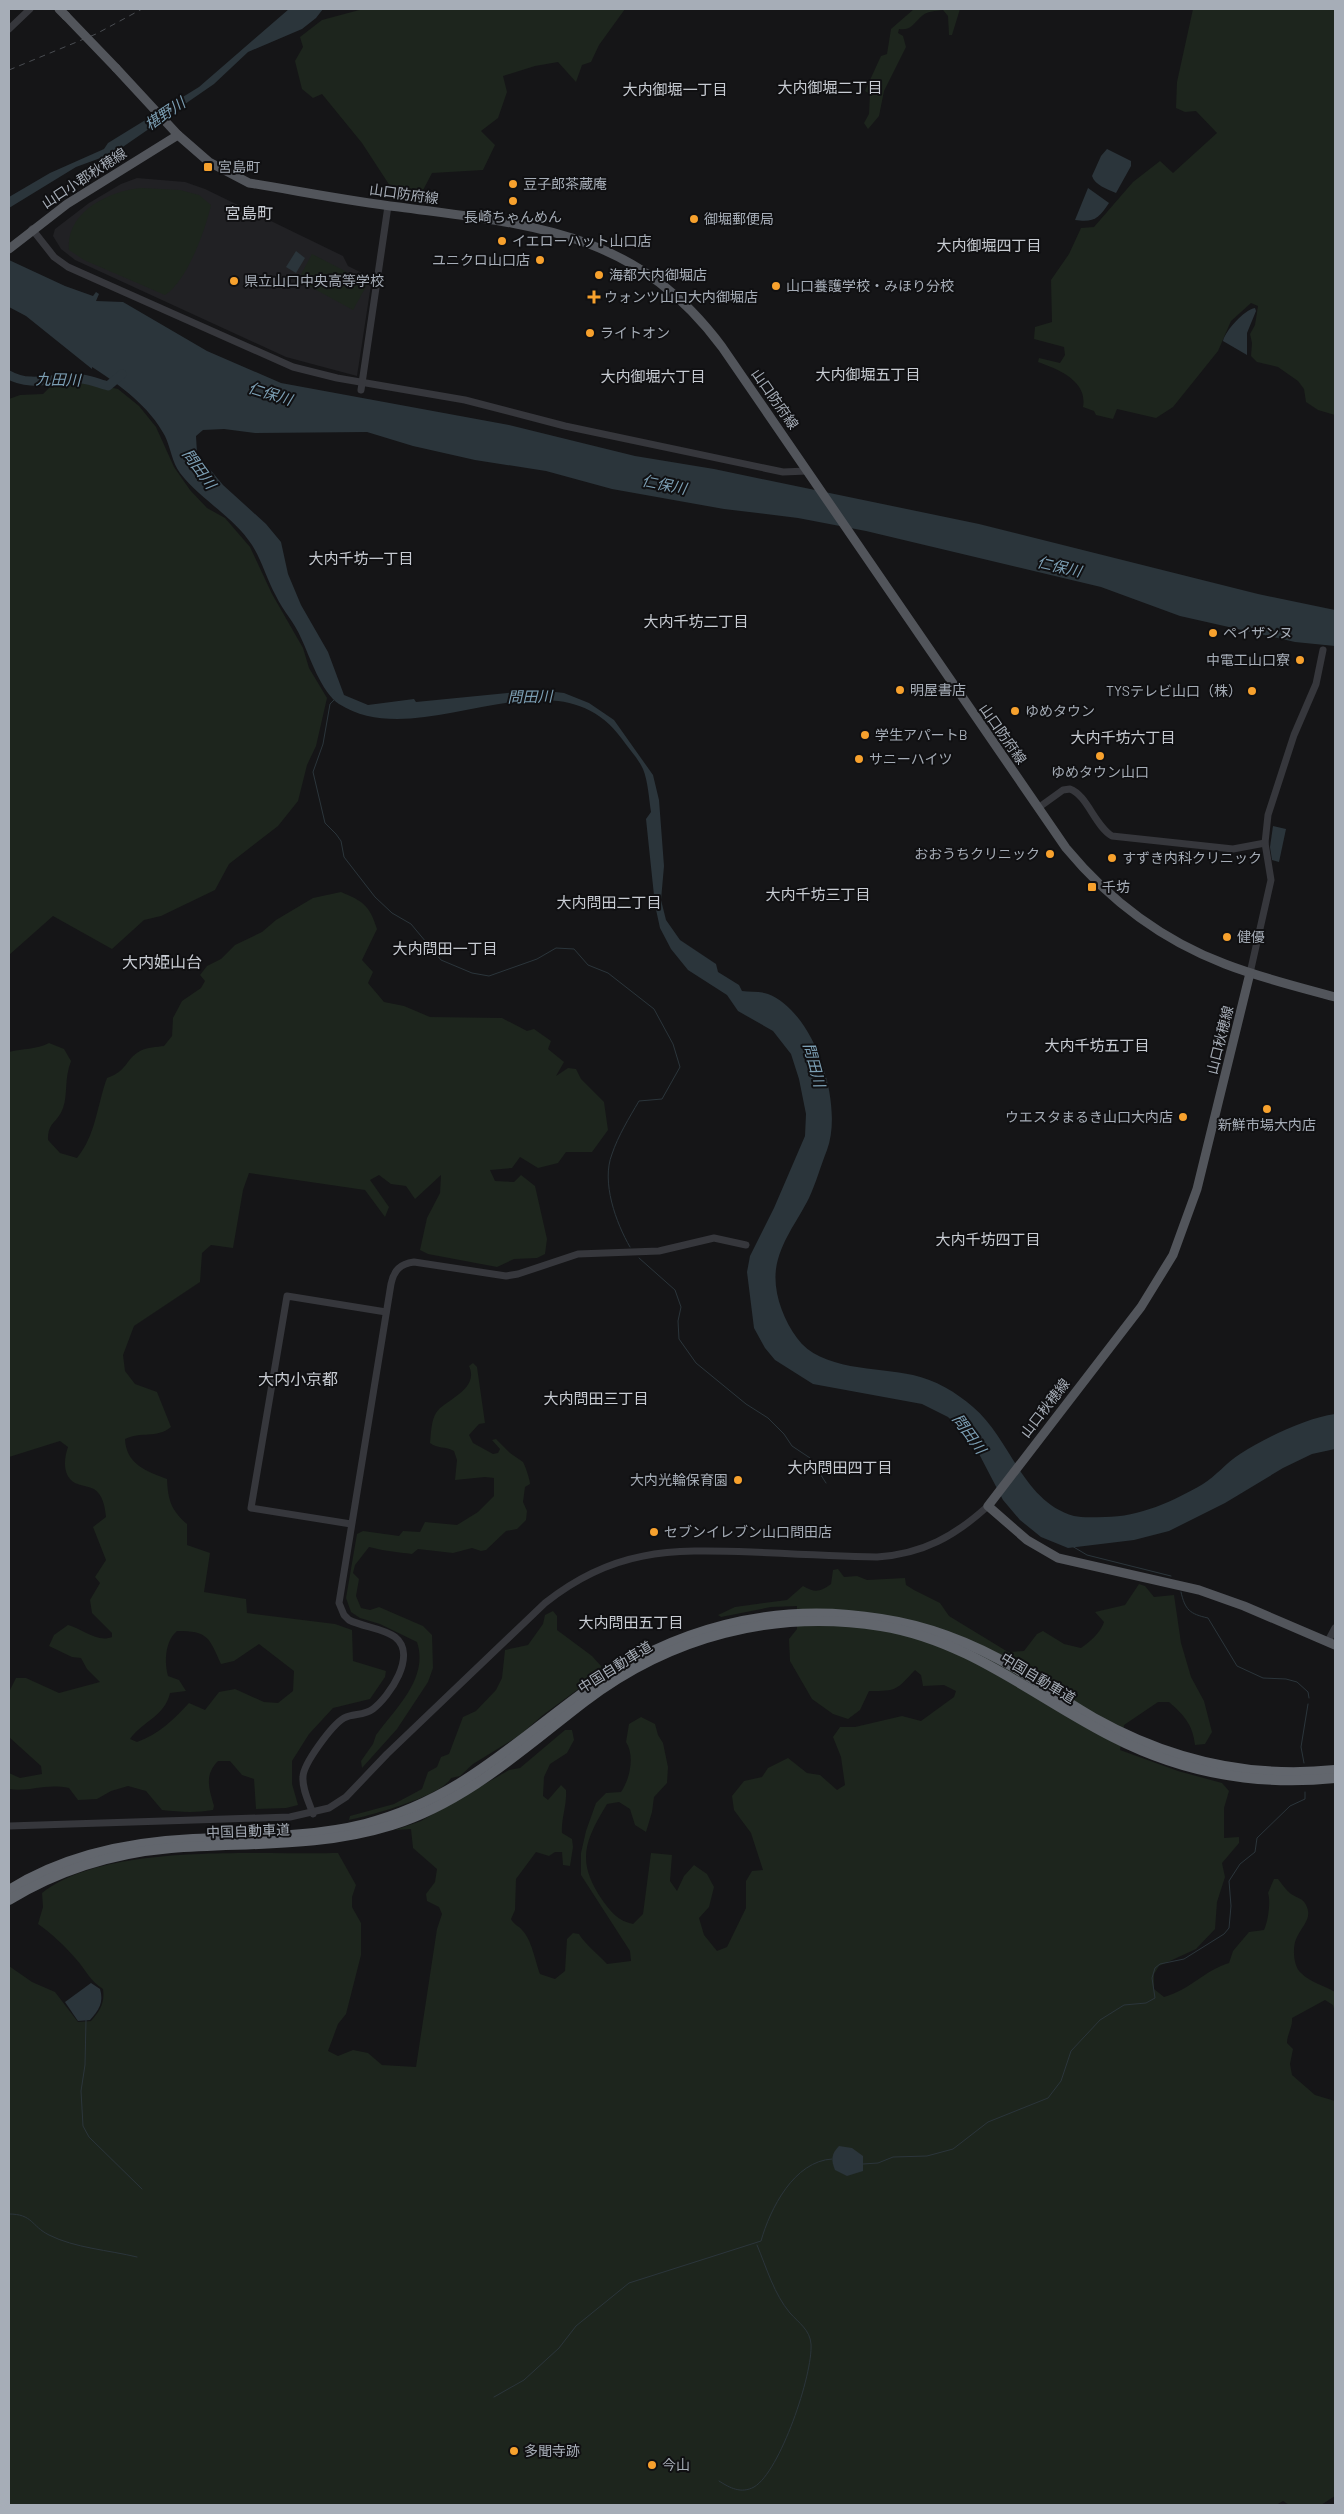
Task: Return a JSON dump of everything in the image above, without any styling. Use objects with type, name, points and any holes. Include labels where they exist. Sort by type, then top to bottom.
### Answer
[{"type":"highway","name":"中国自動車道","points":[[9,1890],[38,1875],[82,1858],[132,1845],[192,1839],[312,1834],[338,1830],[393,1816],[443,1794],[471,1778],[583,1692],[634,1659],[692,1633],[718,1625],[772,1615],[827,1613],[857,1615],[918,1626],[945,1635],[1014,1668],[1090,1716],[1120,1732],[1191,1759],[1261,1772],[1335,1770]]},
{"type":"highway","name":"中国自動車道","points":[[9,1900],[61,1874],[126,1854],[170,1848],[313,1842],[366,1832],[396,1823],[444,1802],[475,1785],[507,1763],[588,1699],[639,1666],[695,1641],[720,1633],[772,1623],[826,1621],[857,1623],[886,1627],[941,1643],[987,1663],[1111,1736],[1142,1751],[1189,1768],[1252,1779],[1278,1781],[1335,1778]]},
{"type":"main road","name":"山口防府線","points":[[59,9],[178,134],[209,162],[249,183],[546,229],[589,242],[624,260],[671,293],[713,335],[1075,860],[1126,908],[1152,927],[1194,951],[1250,973],[1335,997]]},
{"type":"main road","name":"山口小郡秋穂線","points":[[9,249],[32,229],[80,195],[178,134]]},
{"type":"main road","name":"山口秋穂線","points":[[988,1506],[1141,1307],[1173,1255],[1197,1189],[1250,973]]},
{"type":"main road","points":[[988,1506],[1027,1540],[1058,1558],[1199,1590],[1244,1606],[1332,1643]]},
{"type":"street","points":[[9,29],[30,9]]},
{"type":"street","points":[[362,386],[388,206]]},
{"type":"street","points":[[32,229],[54,257],[68,268],[282,363],[362,386],[465,400],[565,426],[783,472],[807,470]]},
{"type":"street","points":[[1250,973],[1271,880],[1265,843],[1268,815],[1294,735],[1316,684],[1323,650]]},
{"type":"street","points":[[1038,808],[1063,790],[1070,789],[1080,797],[1103,829],[1112,836],[1232,849],[1265,843]]},
{"type":"street","points":[[313,1814],[302,1780],[306,1764],[340,1721],[350,1715],[365,1713],[375,1707],[401,1670],[404,1662],[404,1650],[395,1637],[354,1623],[344,1615],[339,1595],[393,1276],[405,1263],[414,1262],[506,1276],[518,1274],[578,1254],[659,1251],[714,1238],[746,1245]]},
{"type":"street","points":[[351,1524],[251,1508],[287,1296],[386,1312]]},
{"type":"street","points":[[9,1826],[259,1819],[313,1814],[328,1808],[346,1797],[387,1754],[545,1604],[568,1586],[597,1570],[637,1556],[675,1550],[867,1557],[908,1554],[929,1547],[954,1533],[988,1506]]},
{"type":"street","points":[[1332,1643],[1335,1628]]},
{"type":"shaded area","points":[[363,9],[625,9],[599,45],[591,62],[582,65],[576,82],[558,62],[535,66],[503,76],[507,92],[498,118],[481,131],[495,145],[483,170],[432,173],[420,196],[401,198],[390,186],[362,143],[322,94],[313,98],[302,89],[295,61],[303,47],[300,37],[322,20]]},
{"type":"shaded area","points":[[914,9],[960,9],[952,35],[949,35],[948,16],[943,10],[927,13],[907,29],[899,29],[898,33],[903,36],[906,47],[884,91],[879,116],[868,129],[864,123],[869,114],[870,94],[865,91],[881,56],[887,54],[891,29]]},
{"type":"shaded area","points":[[1193,9],[1335,9],[1335,415],[1318,410],[1306,402],[1304,389],[1298,381],[1278,367],[1257,362],[1251,356],[1252,343],[1250,334],[1255,325],[1258,306],[1251,303],[1231,321],[1218,351],[1173,407],[1156,418],[1117,409],[1113,419],[1096,415],[1094,411],[1083,407],[1081,390],[1070,377],[1038,362],[1039,358],[1060,363],[1065,355],[1064,347],[1034,339],[1035,327],[1052,322],[1051,280],[1069,254],[1081,228],[1094,227],[1133,182],[1160,161],[1173,173],[1217,133],[1196,111],[1185,112],[1176,108],[1177,82]]},
{"type":"shaded area","points":[[137,178],[185,182],[205,189],[343,256],[348,266],[372,278],[357,376],[286,357],[75,260],[61,249],[53,236],[55,229],[89,203],[121,184]]},
{"type":"shaded area","points":[[141,188],[180,190],[199,195],[211,205],[200,241],[188,267],[181,279],[165,295],[84,260],[69,250],[70,237],[74,225],[82,214],[103,199]]},
{"type":"shaded area","points":[[312,254],[368,283],[353,310],[298,280]]},
{"type":"shaded area","points":[[81,381],[118,389],[139,406],[156,427],[174,467],[190,490],[207,508],[225,518],[250,547],[272,594],[303,648],[309,668],[327,698],[316,746],[307,765],[298,801],[278,826],[229,864],[215,890],[161,916],[144,920],[112,949],[53,916],[9,955],[9,399],[20,395],[43,394],[52,385]]},
{"type":"shaded area","points":[[341,892],[365,905],[372,915],[377,929],[362,960],[373,972],[368,983],[384,1002],[404,1006],[430,1017],[502,1018],[527,1031],[534,1029],[551,1041],[548,1049],[564,1062],[556,1076],[568,1068],[576,1069],[581,1079],[604,1102],[608,1130],[592,1152],[566,1152],[558,1163],[538,1168],[520,1157],[512,1168],[490,1170],[495,1181],[514,1182],[521,1175],[535,1186],[547,1239],[545,1254],[537,1258],[514,1259],[497,1267],[428,1254],[420,1250],[427,1218],[440,1193],[441,1175],[415,1199],[406,1186],[391,1184],[379,1175],[370,1180],[389,1207],[385,1217],[365,1190],[249,1173],[243,1190],[233,1248],[211,1245],[202,1253],[200,1282],[134,1326],[123,1355],[125,1371],[135,1384],[157,1392],[171,1427],[160,1433],[137,1435],[125,1439],[126,1448],[133,1461],[138,1465],[167,1479],[171,1504],[177,1514],[187,1524],[187,1545],[210,1553],[204,1592],[246,1599],[247,1613],[335,1624],[352,1630],[353,1661],[386,1671],[385,1677],[370,1699],[333,1708],[309,1734],[292,1761],[292,1784],[298,1805],[286,1808],[256,1809],[254,1779],[242,1775],[230,1761],[218,1761],[211,1772],[209,1788],[214,1806],[213,1810],[207,1811],[162,1810],[146,1791],[128,1786],[111,1791],[97,1799],[78,1800],[69,1788],[53,1786],[17,1790],[9,1789],[9,1773],[20,1778],[42,1774],[41,1766],[9,1737],[9,1692],[16,1678],[26,1678],[59,1693],[100,1682],[87,1669],[81,1658],[72,1657],[49,1646],[54,1635],[68,1625],[95,1637],[112,1637],[112,1633],[92,1613],[90,1600],[100,1583],[95,1577],[106,1560],[93,1527],[106,1517],[100,1494],[94,1489],[71,1480],[65,1466],[68,1447],[60,1441],[9,1457],[9,1052],[39,1047],[49,1043],[64,1049],[71,1061],[64,1103],[61,1113],[49,1129],[48,1140],[60,1153],[77,1158],[92,1130],[107,1078],[119,1072],[140,1051],[164,1046],[172,1036],[173,1018],[182,1001],[201,988],[205,981],[200,975],[207,966],[221,959],[235,945],[262,932],[276,920],[313,898]],"holes":[[[177,1631],[187,1631],[206,1637],[221,1664],[234,1661],[259,1644],[294,1671],[293,1691],[278,1703],[264,1702],[235,1689],[219,1692],[205,1710],[189,1703],[159,1731],[137,1742],[130,1739],[159,1713],[170,1693],[186,1691],[179,1680],[168,1676],[166,1652],[173,1635]]]},
{"type":"shaded area","points":[[473,1363],[477,1367],[485,1423],[479,1424],[469,1435],[473,1443],[493,1454],[498,1453],[500,1449],[492,1440],[496,1439],[510,1453],[523,1462],[530,1484],[525,1487],[523,1502],[527,1511],[526,1520],[517,1529],[506,1531],[486,1550],[481,1551],[472,1548],[453,1553],[418,1549],[412,1554],[369,1547],[355,1565],[353,1573],[359,1579],[356,1596],[361,1608],[370,1610],[379,1607],[423,1626],[432,1635],[433,1668],[428,1682],[397,1729],[362,1768],[361,1761],[373,1744],[376,1735],[401,1703],[415,1680],[420,1655],[417,1642],[380,1624],[360,1618],[351,1612],[346,1598],[357,1534],[363,1531],[399,1536],[403,1531],[420,1532],[425,1522],[457,1525],[478,1512],[494,1496],[494,1478],[455,1480],[457,1460],[454,1451],[430,1443],[434,1416],[440,1408],[466,1388],[470,1382],[469,1366]]},
{"type":"shaded area","points":[[838,1569],[844,1577],[857,1576],[867,1580],[905,1578],[906,1585],[940,1603],[949,1616],[1008,1652],[1024,1651],[1037,1634],[1043,1631],[1064,1644],[1081,1648],[1095,1636],[1104,1622],[1095,1612],[1125,1605],[1139,1584],[1145,1586],[1154,1597],[1174,1595],[1181,1643],[1191,1677],[1204,1701],[1212,1732],[1205,1744],[1195,1745],[1190,1726],[1179,1711],[1169,1702],[1158,1702],[1124,1725],[1120,1750],[1178,1771],[1222,1783],[1229,1791],[1224,1808],[1224,1838],[1239,1837],[1239,1843],[1222,1863],[1225,1877],[1217,1902],[1215,1929],[1196,1949],[1159,1966],[1154,1974],[1154,1989],[1164,1997],[1173,1994],[1212,1970],[1229,1963],[1233,1951],[1249,1932],[1264,1930],[1269,1911],[1268,1893],[1274,1879],[1278,1879],[1289,1892],[1302,1899],[1305,1903],[1308,1910],[1308,1918],[1294,1945],[1296,1966],[1309,1979],[1335,1992],[1335,2012],[1333,2005],[1325,2000],[1292,2018],[1287,2043],[1293,2049],[1290,2064],[1292,2075],[1315,2095],[1335,2101],[1335,2496],[1321,2505],[1289,2505],[1283,2501],[1276,2505],[9,2505],[9,1966],[32,1982],[55,1992],[78,2022],[91,2021],[99,2010],[103,1999],[103,1989],[91,1979],[63,1945],[38,1924],[43,1907],[42,1893],[70,1877],[104,1866],[143,1858],[226,1853],[338,1853],[356,1885],[352,1897],[352,1907],[361,1923],[361,1955],[346,2014],[338,2024],[328,2051],[338,2056],[353,2050],[368,2053],[382,2065],[416,2067],[437,1929],[442,1914],[439,1907],[427,1901],[426,1894],[435,1882],[437,1869],[413,1848],[411,1829],[395,1830],[421,1821],[509,1770],[520,1768],[565,1730],[572,1730],[574,1740],[567,1753],[550,1764],[544,1777],[543,1796],[548,1800],[561,1785],[566,1790],[562,1833],[572,1839],[573,1847],[570,1866],[563,1865],[562,1852],[555,1852],[549,1856],[536,1852],[516,1879],[515,1910],[511,1919],[528,1939],[540,1974],[555,1979],[565,1971],[567,1939],[573,1933],[579,1934],[607,1964],[631,1961],[630,1951],[581,1875],[581,1853],[586,1831],[596,1803],[606,1793],[621,1792],[627,1781],[631,1761],[626,1742],[629,1724],[641,1717],[655,1724],[658,1735],[663,1743],[668,1767],[667,1783],[654,1797],[646,1832],[635,1825],[630,1809],[619,1802],[607,1804],[593,1830],[586,1852],[589,1875],[594,1887],[612,1912],[623,1921],[633,1924],[643,1914],[651,1853],[672,1855],[670,1881],[677,1891],[684,1876],[694,1865],[707,1874],[714,1887],[709,1907],[699,1918],[704,1935],[717,1951],[727,1947],[746,1908],[746,1881],[752,1871],[763,1870],[751,1833],[734,1810],[732,1796],[744,1781],[762,1777],[768,1768],[788,1758],[807,1773],[820,1775],[837,1790],[845,1785],[841,1757],[833,1737],[840,1727],[855,1727],[902,1716],[921,1721],[954,1697],[956,1691],[944,1685],[923,1686],[921,1675],[915,1670],[896,1688],[886,1691],[869,1691],[860,1710],[848,1719],[833,1714],[812,1699],[790,1661],[789,1639],[797,1629],[797,1606],[771,1607],[721,1617],[718,1615],[735,1607],[787,1600],[803,1586],[814,1591],[824,1589],[831,1584],[833,1570]]},
{"type":"shaded area","points":[[553,1611],[557,1616],[557,1630],[592,1656],[601,1666],[600,1673],[543,1715],[520,1735],[473,1764],[460,1776],[451,1778],[445,1785],[434,1792],[404,1804],[349,1820],[350,1816],[394,1804],[422,1789],[428,1772],[437,1767],[441,1757],[449,1754],[463,1717],[476,1711],[496,1690],[502,1678],[505,1650],[528,1645],[543,1624],[545,1615]]},
{"type":"water","name":"椹野川","points":[[289,9],[323,9],[316,18],[302,29],[248,52],[214,84],[114,153],[76,167],[9,208],[9,197],[50,173],[104,149],[108,143],[199,87]]},
{"type":"water","points":[[1107,149],[1131,161],[1131,166],[1116,193],[1099,184],[1092,176],[1101,156]]},
{"type":"water","points":[[1088,188],[1109,203],[1099,216],[1091,220],[1075,220]]},
{"type":"water","points":[[296,251],[305,258],[296,273],[286,267]]},
{"type":"water","points":[[9,260],[65,286],[93,296],[96,292],[99,294],[96,301],[123,302],[207,351],[281,383],[509,425],[635,456],[714,469],[979,524],[1258,594],[1335,610],[1335,646],[1295,642],[1180,616],[1101,587],[866,531],[798,518],[724,509],[612,489],[546,471],[475,460],[413,446],[367,432],[255,433],[224,429],[203,430],[196,436],[197,453],[208,467],[223,485],[266,524],[281,542],[288,574],[301,605],[328,652],[344,695],[368,705],[414,699],[416,702],[538,690],[564,693],[589,703],[614,720],[653,775],[659,800],[664,866],[661,900],[666,920],[680,940],[716,964],[718,972],[739,985],[742,991],[765,993],[785,1004],[812,1039],[822,1062],[832,1109],[831,1131],[827,1150],[809,1198],[781,1250],[775,1278],[783,1314],[797,1338],[807,1349],[820,1357],[850,1366],[913,1375],[937,1383],[960,1396],[986,1420],[1018,1468],[1042,1497],[1056,1508],[1074,1516],[1118,1516],[1156,1507],[1203,1484],[1235,1458],[1261,1442],[1299,1424],[1335,1414],[1335,1449],[1312,1454],[1283,1468],[1225,1503],[1169,1531],[1134,1540],[1068,1548],[1041,1537],[1020,1520],[1003,1500],[977,1450],[964,1432],[948,1417],[922,1404],[813,1384],[775,1360],[765,1348],[754,1328],[747,1272],[750,1256],[774,1208],[805,1136],[806,1114],[799,1079],[791,1054],[773,1031],[738,1011],[727,995],[688,970],[671,949],[660,928],[655,905],[646,819],[651,812],[646,779],[638,761],[622,739],[594,713],[561,701],[525,701],[409,719],[372,717],[339,704],[321,683],[298,633],[270,584],[252,545],[236,525],[197,492],[180,473],[165,436],[151,415],[113,381],[92,367],[92,369],[26,316],[9,307]]},
{"type":"water","points":[[1255,308],[1256,311],[1247,333],[1247,355],[1223,341],[1236,321],[1246,312]]},
{"type":"water","points":[[1273,826],[1286,829],[1279,862],[1272,860],[1270,847]]},
{"type":"water","points":[[91,1983],[100,1989],[100,2006],[90,2020],[78,2021],[65,2002]]},
{"type":"water","points":[[839,2146],[852,2148],[863,2156],[863,2171],[847,2176],[835,2170],[832,2157]]},
{"type":"waterway","name":"九田川","points":[[9,375],[26,381],[73,378],[108,386],[122,374]]},
{"type":"waterway","points":[[334,700],[330,704],[323,744],[313,772],[325,823],[341,841],[344,857],[375,897],[392,913],[411,924],[441,960],[472,973],[489,976],[537,959],[556,948],[574,949],[588,965],[608,973],[654,1009],[673,1044],[680,1067],[662,1099],[639,1101],[617,1141],[609,1165],[609,1189],[615,1214],[630,1247]]},
{"type":"waterway","points":[[639,1258],[675,1290],[681,1307],[678,1321],[679,1339],[696,1363],[746,1404],[768,1418],[784,1434],[792,1446],[810,1458],[826,1483]]},
{"type":"waterway","points":[[1072,1546],[1087,1555],[1171,1576]]},
{"type":"waterway","points":[[1181,1592],[1184,1603],[1189,1610],[1197,1615],[1208,1618],[1237,1666],[1263,1678],[1286,1679],[1297,1682],[1308,1692],[1309,1698]]},
{"type":"waterway","points":[[1304,1763],[1301,1747],[1308,1704]]},
{"type":"waterway","points":[[863,2164],[878,2163],[893,2157],[927,2156],[953,2149],[988,2122],[1048,2098],[1061,2081],[1071,2051],[1100,2020],[1124,2005],[1146,2003],[1155,1998],[1152,1978],[1155,1968],[1160,1964],[1184,1959],[1224,1934],[1229,1928],[1231,1906],[1229,1881],[1240,1864],[1255,1852],[1257,1838],[1290,1806],[1305,1799],[1305,1792]]},
{"type":"waterway","points":[[86,2020],[85,2065],[81,2091],[83,2126],[89,2137],[142,2189]]},
{"type":"waterway","points":[[494,2397],[524,2380],[559,2348],[576,2326],[629,2283],[761,2241],[777,2202],[795,2177],[806,2168],[818,2162],[832,2159]]},
{"type":"waterway","points":[[9,2214],[23,2216],[43,2232],[59,2239],[81,2246],[137,2257]]},
{"type":"waterway","points":[[719,2481],[731,2488],[745,2490],[754,2487],[764,2478],[784,2443],[807,2377],[811,2344],[809,2335],[784,2306],[771,2281],[757,2245]]},
{"type":"railway","points":[[9,70],[96,34],[142,9]]},
{"type":"place","name":"宮島町","points":[[208,167]]},
{"type":"place","name":"豆子郎茶蔵庵","points":[[513,184]]},
{"type":"place","name":"長崎ちゃんめん","points":[[513,201]]},
{"type":"place","name":"御堀郵便局","points":[[694,219]]},
{"type":"place","name":"イエローハット山口店","points":[[502,241]]},
{"type":"place","name":"ユニクロ山口店","points":[[540,260]]},
{"type":"place","name":"海都大内御堀店","points":[[599,275]]},
{"type":"place","name":"県立山口中央高等学校","points":[[234,281]]},
{"type":"place","name":"山口養護学校・みほり分校","points":[[776,286]]},
{"type":"place","name":"ウォンツ山口大内御堀店","points":[[594,297]]},
{"type":"place","name":"ライトオン","points":[[590,333]]},
{"type":"place","name":"ペイザンヌ","points":[[1213,633]]},
{"type":"place","name":"中電工山口寮","points":[[1300,660]]},
{"type":"place","name":"明屋書店","points":[[900,690]]},
{"type":"place","name":"TYSテレビ山口（株）","points":[[1252,691]]},
{"type":"place","name":"ゆめタウン","points":[[1015,711]]},
{"type":"place","name":"学生アパートB","points":[[865,735]]},
{"type":"place","name":"ゆめタウン山口","points":[[1100,756]]},
{"type":"place","name":"サニーハイツ","points":[[859,759]]},
{"type":"place","name":"おおうちクリニック","points":[[1050,854]]},
{"type":"place","name":"すずき内科クリニック","points":[[1112,858]]},
{"type":"place","name":"千坊","points":[[1092,887]]},
{"type":"place","name":"健優","points":[[1227,937]]},
{"type":"place","name":"新鮮市場大内店","points":[[1267,1109]]},
{"type":"place","name":"ウエスタまるき山口大内店","points":[[1183,1117]]},
{"type":"place","name":"大内光輪保育園","points":[[738,1480]]},
{"type":"place","name":"セブンイレブン山口問田店","points":[[654,1532]]},
{"type":"place","name":"多聞寺跡","points":[[514,2451]]},
{"type":"place","name":"今山","points":[[652,2465]]},
{"type":"district","name":"大内御堀二丁目","points":[[830,88]]},
{"type":"district","name":"大内御堀一丁目","points":[[675,90]]},
{"type":"district","name":"宮島町","points":[[249,213]]},
{"type":"district","name":"大内御堀四丁目","points":[[989,246]]},
{"type":"district","name":"大内御堀五丁目","points":[[868,375]]},
{"type":"district","name":"大内御堀六丁目","points":[[653,377]]},
{"type":"district","name":"大内千坊一丁目","points":[[361,559]]},
{"type":"district","name":"大内千坊二丁目","points":[[696,622]]},
{"type":"district","name":"大内千坊六丁目","points":[[1123,738]]},
{"type":"district","name":"大内千坊三丁目","points":[[818,895]]},
{"type":"district","name":"大内問田二丁目","points":[[609,903]]},
{"type":"district","name":"大内問田一丁目","points":[[445,949]]},
{"type":"district","name":"大内姫山台","points":[[162,962]]},
{"type":"district","name":"大内千坊五丁目","points":[[1097,1046]]},
{"type":"district","name":"大内千坊四丁目","points":[[988,1240]]},
{"type":"district","name":"大内小京都","points":[[298,1379]]},
{"type":"district","name":"大内問田三丁目","points":[[596,1399]]},
{"type":"district","name":"大内問田四丁目","points":[[840,1468]]},
{"type":"district","name":"大内問田五丁目","points":[[631,1623]]},
{"type":"water label","name":"仁保川","points":[[270,394]]},
{"type":"water label","name":"問田川","points":[[199,469]]},
{"type":"water label","name":"仁保川","points":[[664,485]]},
{"type":"water label","name":"仁保川","points":[[1059,567]]},
{"type":"water label","name":"問田川","points":[[530,697]]},
{"type":"water label","name":"問田川","points":[[814,1065]]},
{"type":"water label","name":"問田川","points":[[969,1434]]}]
